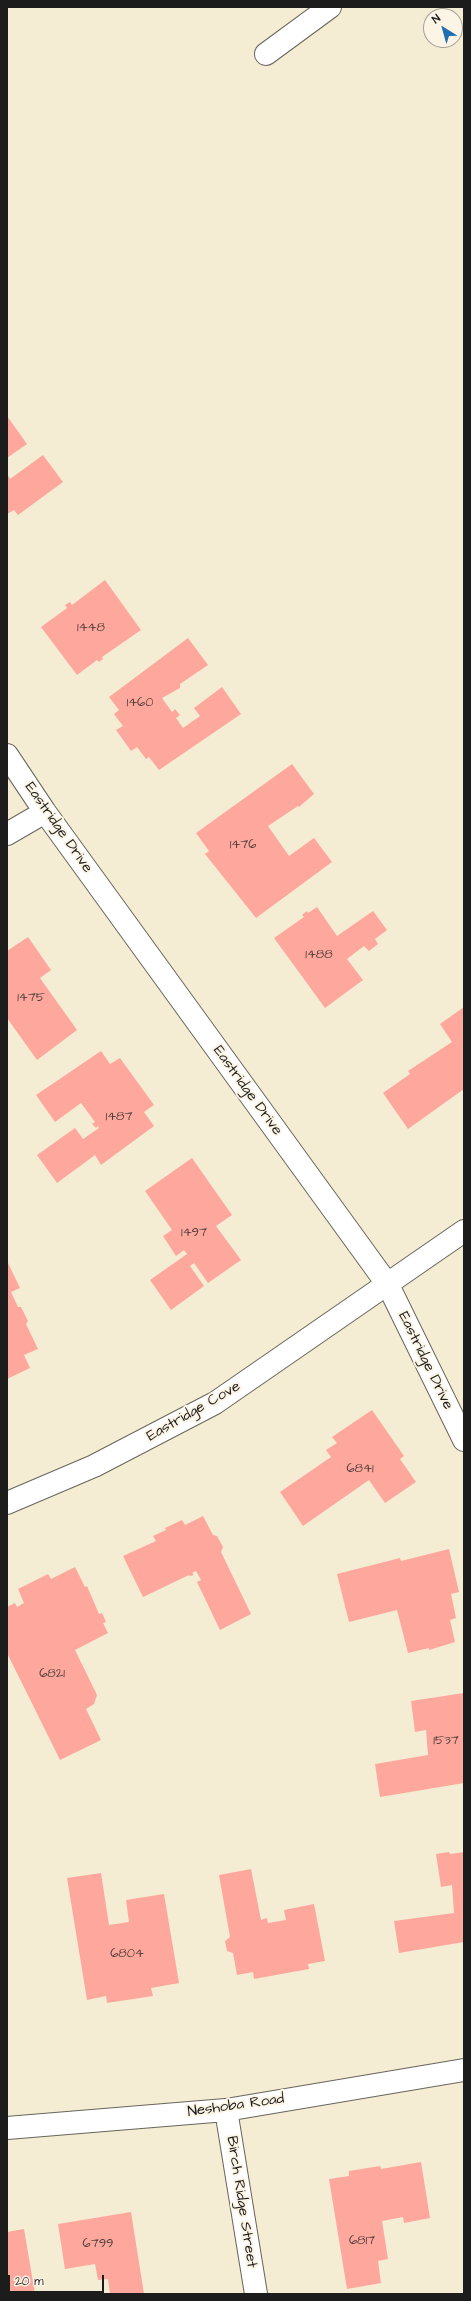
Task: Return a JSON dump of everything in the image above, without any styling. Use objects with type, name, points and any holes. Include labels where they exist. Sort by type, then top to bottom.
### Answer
[{"type":"street","points":[[266,54],[330,7]]},
{"type":"street","name":"Eastridge Drive","points":[[7,755],[45,812],[388,1284],[464,1440]]},
{"type":"street","points":[[7,834],[45,812]]},
{"type":"street","name":"Eastridge Cove","points":[[7,1503],[94,1466],[215,1403],[464,1231]]},
{"type":"street","name":"Neshoba Road","points":[[7,2128],[226,2110],[464,2070]]},
{"type":"street","name":"Birch Ridge Street","points":[[226,2110],[256,2294]]},
{"type":"building","points":[[7,416],[27,444],[7,458]]},
{"type":"building","points":[[43,455],[63,482],[18,515],[14,510],[7,514],[7,474],[10,479]]},
{"type":"building","points":[[105,580],[141,630],[102,657],[103,659],[99,662],[97,660],[77,675],[41,627],[67,608],[65,605],[70,602],[72,605]]},
{"type":"building","points":[[188,638],[208,665],[180,684],[180,688],[162,698],[172,712],[175,709],[180,715],[176,718],[183,728],[200,716],[194,708],[222,687],[241,714],[159,770],[149,757],[146,759],[137,747],[131,751],[116,730],[123,726],[114,714],[119,710],[109,697]]},
{"type":"building","points":[[292,764],[314,794],[299,807],[298,806],[268,826],[289,856],[314,838],[332,862],[256,918],[205,854],[209,851],[196,833]]},
{"type":"building","points":[[317,907],[337,936],[373,911],[387,930],[375,939],[378,944],[369,951],[364,946],[347,959],[363,980],[325,1008],[274,938],[304,917],[302,915],[307,911],[308,913]]},
{"type":"building","points":[[28,937],[51,970],[40,978],[77,1030],[37,1060],[7,1018],[7,951]]},
{"type":"building","points":[[464,1007],[464,1089],[408,1129],[383,1093],[410,1074],[408,1071],[452,1042],[440,1024]]},
{"type":"building","points":[[101,1051],[110,1064],[120,1058],[154,1105],[144,1112],[154,1126],[101,1165],[95,1155],[57,1183],[37,1155],[75,1128],[83,1139],[99,1128],[98,1126],[96,1128],[92,1124],[95,1122],[81,1103],[55,1122],[36,1095]]},
{"type":"building","points":[[192,1158],[232,1215],[216,1226],[241,1260],[208,1283],[194,1263],[190,1266],[204,1286],[171,1310],[150,1280],[187,1254],[184,1250],[176,1256],[163,1236],[172,1230],[145,1191]]},
{"type":"building","points":[[7,1261],[20,1288],[11,1292],[18,1307],[21,1307],[28,1321],[26,1324],[38,1349],[24,1355],[30,1368],[7,1379]]},
{"type":"building","points":[[372,1410],[404,1456],[400,1459],[416,1482],[385,1503],[369,1480],[303,1526],[280,1492],[331,1457],[326,1450],[337,1443],[332,1437]]},
{"type":"building","points":[[203,1516],[213,1535],[217,1536],[223,1547],[221,1552],[251,1614],[220,1630],[197,1582],[201,1580],[196,1571],[192,1573],[194,1575],[189,1575],[143,1597],[123,1556],[156,1541],[153,1536],[166,1530],[165,1528],[182,1520],[185,1525]]},
{"type":"building","points":[[449,1549],[459,1592],[451,1594],[456,1618],[450,1620],[455,1642],[429,1650],[429,1648],[408,1653],[397,1610],[349,1622],[337,1574],[400,1558],[401,1561]]},
{"type":"building","points":[[75,1567],[85,1587],[87,1586],[99,1614],[102,1613],[106,1622],[103,1623],[108,1633],[75,1650],[97,1695],[94,1704],[86,1709],[101,1740],[60,1760],[7,1653],[7,1607],[15,1603],[17,1607],[24,1603],[18,1589],[48,1574],[51,1579]]},
{"type":"building","points":[[464,1693],[464,1783],[380,1797],[375,1764],[428,1755],[426,1730],[415,1732],[411,1701]]},
{"type":"building","points":[[449,1852],[450,1854],[464,1852],[464,1942],[399,1953],[394,1921],[454,1913],[452,1885],[441,1887],[436,1854]]},
{"type":"building","points":[[251,1869],[261,1920],[267,1918],[268,1923],[286,1920],[284,1910],[314,1904],[325,1961],[308,1964],[309,1969],[254,1979],[253,1972],[237,1975],[233,1953],[227,1951],[225,1941],[230,1937],[219,1875]]},
{"type":"building","points":[[101,1873],[109,1925],[129,1922],[126,1900],[164,1894],[179,1983],[151,1988],[153,1996],[107,2003],[106,1996],[87,2000],[67,1878]]},
{"type":"building","points":[[421,2162],[430,2218],[404,2223],[403,2217],[382,2221],[388,2259],[378,2261],[381,2283],[347,2289],[329,2179],[349,2176],[349,2171],[380,2166],[381,2169]]},
{"type":"building","points":[[131,2212],[144,2294],[110,2294],[108,2279],[98,2280],[95,2264],[65,2269],[58,2224]]},
{"type":"building","points":[[24,2229],[35,2294],[7,2294],[7,2232]]}]
